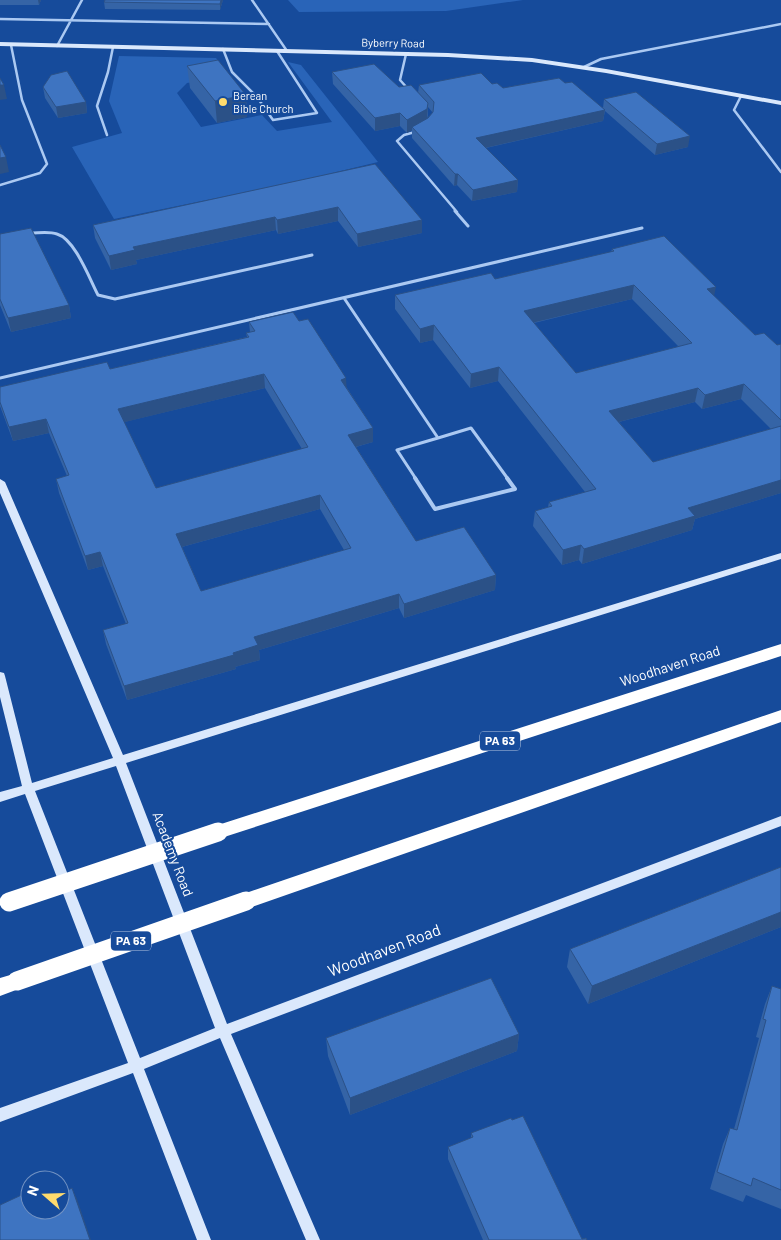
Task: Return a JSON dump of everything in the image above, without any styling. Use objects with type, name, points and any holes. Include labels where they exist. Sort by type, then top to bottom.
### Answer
[{"type":"highway","name":"Woodhaven Road","points":[[5,904],[218,832],[781,650]]},
{"type":"highway","name":"PA 63","points":[[8,984],[781,716]]},
{"type":"main road","name":"Byberry Road","points":[[0,44],[406,54],[532,60],[584,67],[781,103]]},
{"type":"main road","name":"Academy Road","points":[[0,482],[119,759],[224,1031],[313,1240]]},
{"type":"main road","points":[[0,797],[781,556]]},
{"type":"main road","points":[[0,676],[28,788],[204,1240]]},
{"type":"main road","name":"Woodhaven Road","points":[[0,1115],[136,1066],[781,821]]},
{"type":"lane","points":[[57,46],[82,0]]},
{"type":"lane","points":[[252,0],[287,51]]},
{"type":"lane","points":[[0,19],[269,24]]},
{"type":"lane","points":[[584,67],[601,59],[781,24]]},
{"type":"lane","points":[[0,185],[40,174],[47,164],[22,100],[11,45]]},
{"type":"lane","points":[[107,134],[97,106],[108,72],[112,47]]},
{"type":"lane","points":[[223,50],[232,72],[257,98],[272,120],[317,113],[277,51]]},
{"type":"lane","points":[[406,54],[400,80],[412,94]]},
{"type":"lane","points":[[741,96],[734,110],[781,172]]},
{"type":"lane","points":[[422,131],[404,135],[397,141],[468,226]]},
{"type":"lane","points":[[0,378],[642,228]]},
{"type":"lane","points":[[24,234],[49,232],[64,236],[98,295],[115,299],[312,255]]},
{"type":"lane","points":[[344,298],[438,438]]},
{"type":"lane","points":[[471,428],[515,489],[435,509],[397,450],[438,438],[471,428]]},
{"type":"shaded area","points":[[288,0],[523,0],[446,11],[299,12]]},
{"type":"shaded area","points":[[119,56],[216,58],[229,76],[187,83],[177,93],[201,127],[262,115],[277,131],[332,122],[288,62],[301,65],[378,162],[291,183],[114,219],[72,147],[122,133],[109,101]]},
{"type":"building","points":[[105,0],[221,0],[220,4],[104,2]]},
{"type":"building","points":[[218,60],[246,95],[215,101],[187,66]]},
{"type":"building","points":[[374,64],[399,87],[411,85],[428,103],[427,109],[407,120],[400,113],[375,118],[332,72]]},
{"type":"building","points":[[67,71],[86,102],[56,107],[43,87],[51,75]]},
{"type":"building","points":[[481,73],[492,84],[497,83],[503,88],[559,78],[565,83],[572,82],[605,110],[476,138],[518,180],[473,190],[458,174],[455,174],[412,127],[428,118],[433,112],[434,102],[419,85]]},
{"type":"building","points":[[636,92],[690,136],[657,144],[604,99]]},
{"type":"building","points":[[0,145],[6,157],[0,158]]},
{"type":"building","points":[[375,164],[422,220],[357,234],[338,207],[277,220],[275,217],[133,247],[135,250],[109,256],[93,225]]},
{"type":"building","points":[[31,228],[69,305],[8,318],[0,299],[0,234]]},
{"type":"building","points":[[664,236],[716,287],[707,289],[755,335],[764,333],[777,345],[781,344],[781,420],[744,384],[705,395],[698,388],[609,411],[653,462],[781,426],[781,480],[688,508],[695,516],[584,549],[581,545],[563,550],[535,511],[552,506],[549,502],[596,489],[499,367],[471,374],[434,325],[420,329],[395,295],[491,273],[495,279],[614,251],[612,249]],"holes":[[[634,285],[692,343],[576,373],[524,311]]]},
{"type":"building","points":[[293,312],[299,321],[308,319],[346,378],[341,380],[373,428],[348,435],[416,541],[464,527],[496,575],[404,604],[399,594],[254,637],[258,645],[233,653],[234,655],[124,686],[103,630],[128,623],[100,552],[85,556],[56,479],[69,475],[46,419],[9,427],[0,402],[0,387],[107,362],[110,369],[249,337],[246,333],[255,331],[249,322]],"holes":[[[264,374],[308,447],[156,488],[118,409]],[[320,495],[351,548],[201,591],[176,534]]]},
{"type":"building","points":[[781,867],[781,912],[592,986],[570,949]]},
{"type":"building","points":[[491,978],[519,1034],[350,1098],[326,1038]]},
{"type":"building","points":[[772,986],[781,989],[781,1190],[753,1178],[751,1186],[717,1172],[730,1128],[737,1130],[766,1020],[763,1019]]},
{"type":"building","points":[[523,1116],[582,1239],[586,1238],[587,1240],[489,1240],[448,1147],[473,1137],[471,1133],[511,1118],[512,1120]]},
{"type":"building","points":[[72,1188],[90,1240],[0,1240],[0,1205],[20,1196],[20,1220],[70,1220],[70,1189]]},
{"type":"place","name":"Berean Bible Church","points":[[223,102]]}]
